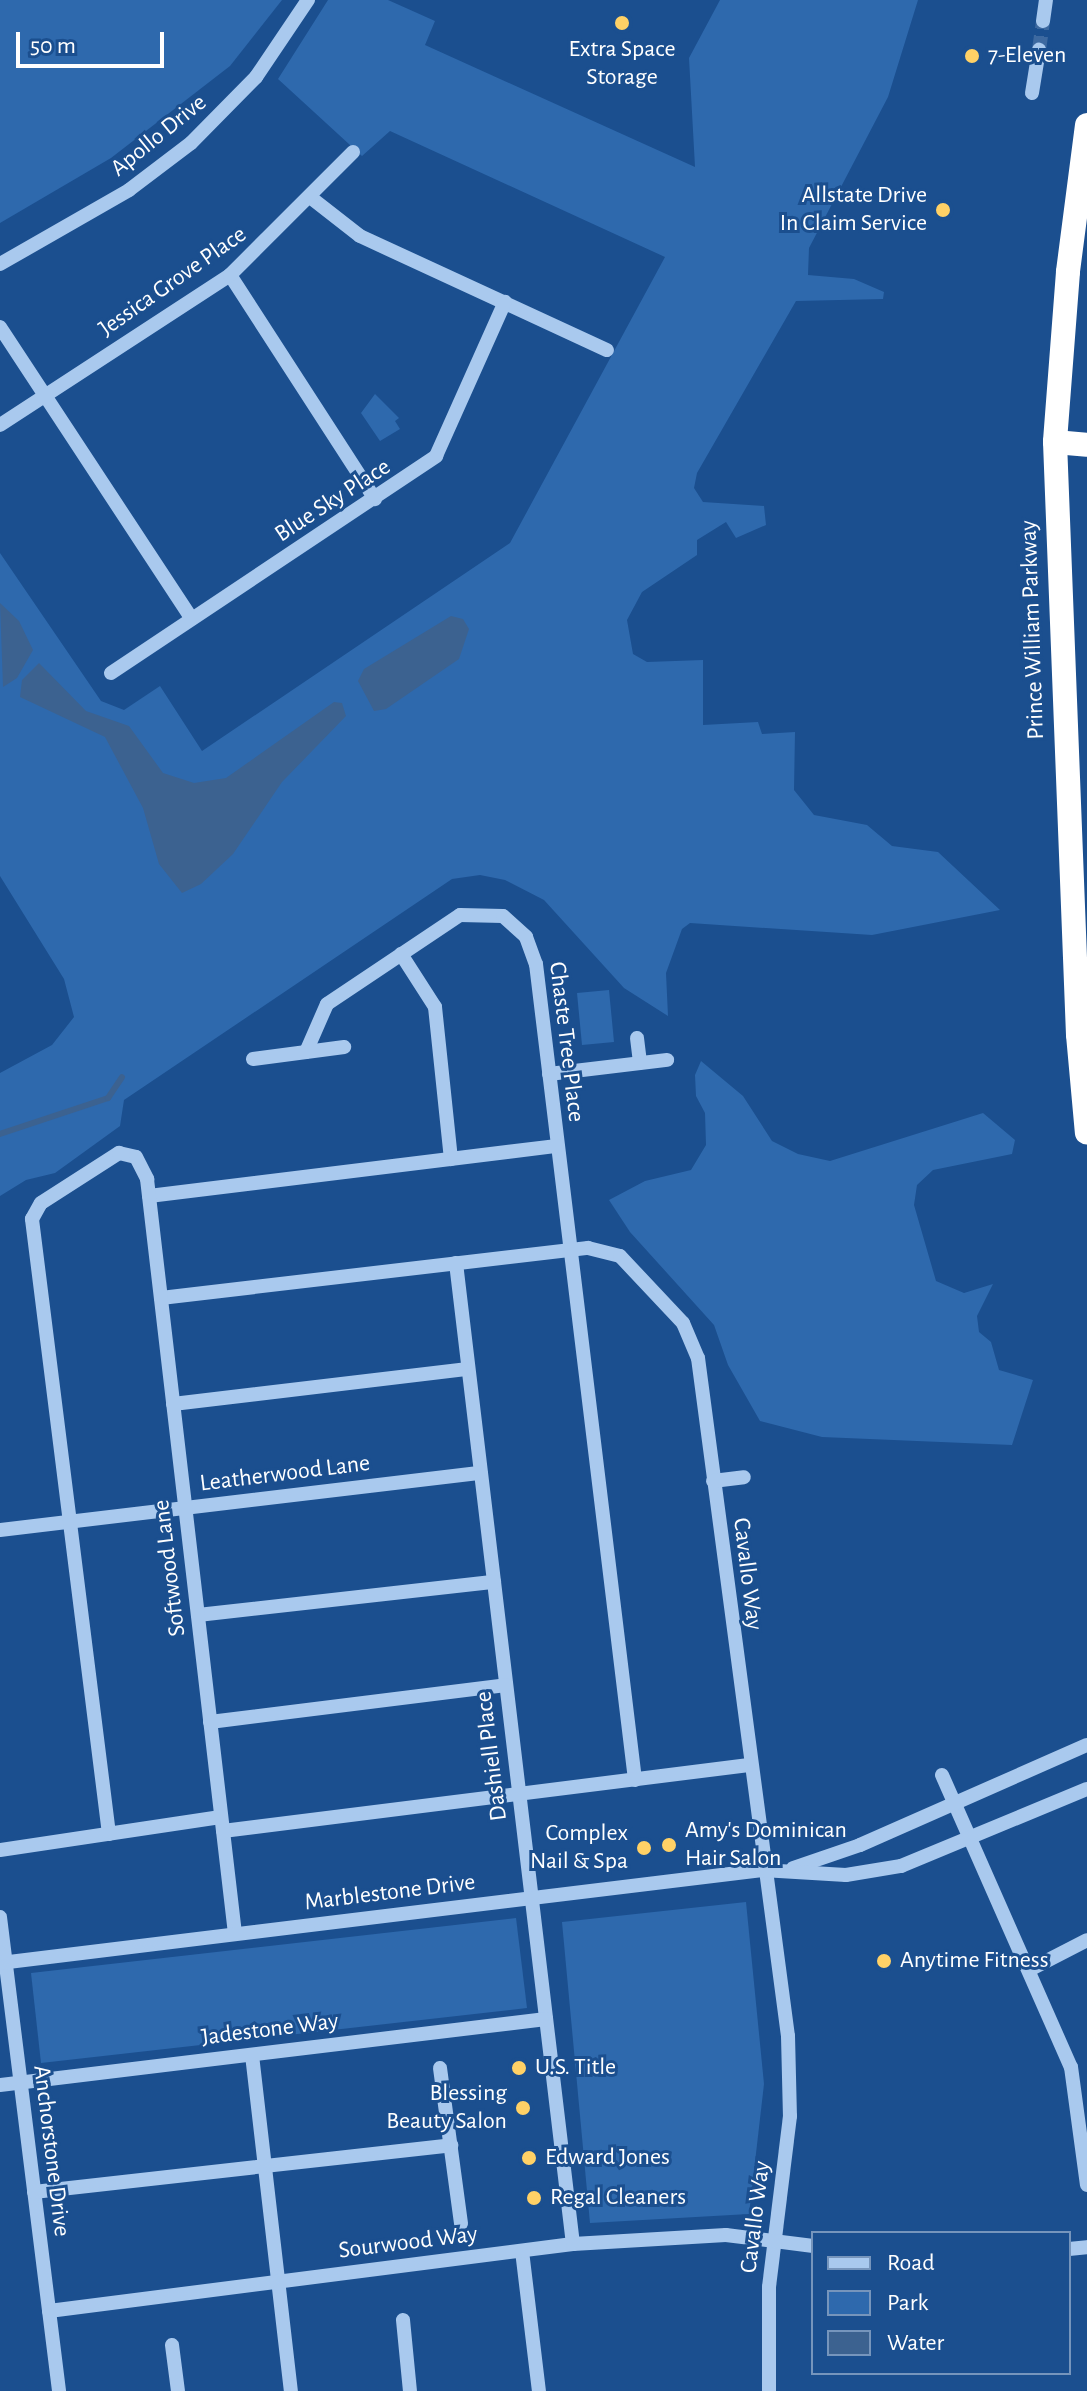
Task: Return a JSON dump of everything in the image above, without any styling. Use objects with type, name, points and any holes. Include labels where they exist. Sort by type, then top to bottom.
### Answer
[{"type":"highway","name":"Prince William Parkway","points":[[1087,125],[1063,316],[1055,442],[1077,1010],[1087,1133]]},
{"type":"highway","points":[[1055,442],[1087,445]]},
{"type":"street","name":"Apollo Drive","points":[[0,264],[129,190],[191,143],[256,77],[308,0]]},
{"type":"street","points":[[1043,21],[1046,0]]},
{"type":"street","points":[[1032,93],[1039,50]]},
{"type":"street","name":"Jessica Grove Place","points":[[0,425],[230,275],[353,152]]},
{"type":"street","points":[[310,197],[351,232],[607,350]]},
{"type":"street","points":[[230,275],[375,499]]},
{"type":"street","name":"Blue Sky Place","points":[[111,673],[436,456],[505,302]]},
{"type":"street","points":[[0,327],[192,619]]},
{"type":"street","name":"Chaste Tree Place","points":[[306,1052],[327,1004],[460,915],[480,911],[515,922],[536,964],[635,1780]]},
{"type":"street","points":[[401,954],[435,1007],[451,1159]]},
{"type":"street","points":[[637,1038],[640,1063]]},
{"type":"street","points":[[253,1059],[344,1047]]},
{"type":"street","points":[[549,1074],[667,1060]]},
{"type":"street","points":[[149,1196],[557,1146]]},
{"type":"street","name":"Softwood Lane","points":[[70,1522],[32,1219],[41,1203],[119,1153],[141,1163],[149,1196],[235,1934]]},
{"type":"street","name":"Cavallo Way","points":[[161,1298],[588,1248],[620,1256],[683,1323],[698,1358],[762,1870],[780,1970],[790,2072],[790,2116],[773,2241],[767,2324],[772,2389]]},
{"type":"street","name":"Dashiell Place","points":[[456,1263],[573,2244]]},
{"type":"street","points":[[173,1404],[468,1369]]},
{"type":"street","name":"Leatherwood Lane","points":[[0,1530],[481,1473]]},
{"type":"street","points":[[713,1481],[744,1477]]},
{"type":"street","points":[[70,1522],[109,1834]]},
{"type":"street","points":[[198,1615],[494,1582]]},
{"type":"street","points":[[210,1722],[506,1685]]},
{"type":"street","name":"Marblestone Drive","points":[[785,1871],[1087,1745]]},
{"type":"street","points":[[0,1850],[109,1834],[519,1794],[749,1765]]},
{"type":"street","points":[[942,1775],[1074,2077],[1087,2185]]},
{"type":"street","name":"Marblestone Drive","points":[[3,1962],[762,1870],[846,1875],[901,1866],[971,1840],[1087,1789]]},
{"type":"street","name":"Anchorstone Drive","points":[[0,1917],[3,1962],[59,2391]]},
{"type":"street","points":[[1029,1970],[1087,1940]]},
{"type":"street","name":"Jadestone Way","points":[[0,2085],[546,2019]]},
{"type":"street","points":[[252,2055],[291,2391]]},
{"type":"street","points":[[440,2068],[461,2224]]},
{"type":"street","points":[[34,2192],[451,2145]]},
{"type":"street","name":"Sourwood Way","points":[[49,2311],[573,2244],[726,2235],[811,2246]]},
{"type":"street","points":[[522,2251],[539,2391]]},
{"type":"street","points":[[403,2320],[410,2391]]},
{"type":"street","points":[[172,2345],[178,2391]]},
{"type":"green space","points":[[0,0],[282,0],[230,66],[111,158],[0,223]]},
{"type":"green space","points":[[328,0],[388,0],[435,21],[425,45],[695,167],[689,58],[720,0],[918,0],[888,97],[809,248],[808,275],[854,279],[884,292],[883,299],[796,301],[697,473],[694,488],[703,502],[764,506],[766,525],[736,538],[726,522],[697,540],[697,555],[642,592],[627,620],[633,654],[647,662],[703,660],[703,725],[758,722],[762,734],[795,732],[794,790],[814,815],[867,825],[892,846],[938,852],[1000,910],[872,935],[690,923],[682,929],[666,973],[668,1016],[624,988],[544,900],[505,880],[480,875],[452,879],[124,1100],[120,1126],[55,1173],[26,1180],[0,1196],[0,1073],[52,1045],[74,1017],[64,979],[0,876],[0,553],[101,701],[124,710],[160,686],[202,751],[510,543],[665,257],[390,131],[362,156],[278,79]]},
{"type":"green space","points":[[375,394],[399,418],[395,421],[400,429],[380,441],[361,413]]},
{"type":"green space","points":[[609,990],[614,1042],[582,1045],[577,993]]},
{"type":"green space","points":[[701,1061],[743,1096],[772,1141],[798,1154],[830,1161],[983,1113],[1015,1140],[1012,1154],[933,1170],[917,1185],[914,1205],[936,1281],[964,1293],[993,1284],[977,1316],[979,1332],[991,1342],[999,1370],[1033,1380],[1012,1445],[822,1437],[760,1421],[728,1365],[714,1325],[630,1232],[609,1200],[645,1181],[691,1170],[706,1145],[705,1113],[696,1096],[695,1075]]},
{"type":"green space","points":[[746,1902],[764,2084],[749,2214],[590,2223],[562,1922]]},
{"type":"green space","points":[[516,1918],[527,2008],[41,2063],[31,1973]]},
{"type":"water","points":[[0,603],[19,621],[33,650],[17,678],[3,687]]},
{"type":"water","points":[[451,616],[463,619],[469,629],[459,659],[386,709],[374,711],[358,681],[364,669]]},
{"type":"water","points":[[39,663],[86,711],[129,726],[163,773],[194,783],[226,778],[334,702],[342,703],[346,716],[282,782],[233,854],[201,884],[182,893],[159,864],[143,808],[105,737],[20,697],[22,680]]},
{"type":"waterway","points":[[0,1134],[108,1098],[122,1077]]},
{"type":"tunnel","points":[[1039,50],[1043,21]]},
{"type":"place","name":"Extra Space Storage","points":[[622,23]]},
{"type":"place","name":"7-Eleven","points":[[972,56]]},
{"type":"place","name":"Allstate Drive In Claim Service","points":[[943,210]]},
{"type":"place","name":"Amy's Dominican Hair Salon","points":[[669,1845]]},
{"type":"place","name":"Complex Nail & Spa","points":[[644,1848]]},
{"type":"place","name":"Anytime Fitness","points":[[884,1961]]},
{"type":"place","name":"U.S. Title","points":[[519,2068]]},
{"type":"place","name":"Blessing Beauty Salon","points":[[523,2108]]},
{"type":"place","name":"Edward Jones","points":[[529,2158]]},
{"type":"place","name":"Regal Cleaners","points":[[534,2198]]}]
